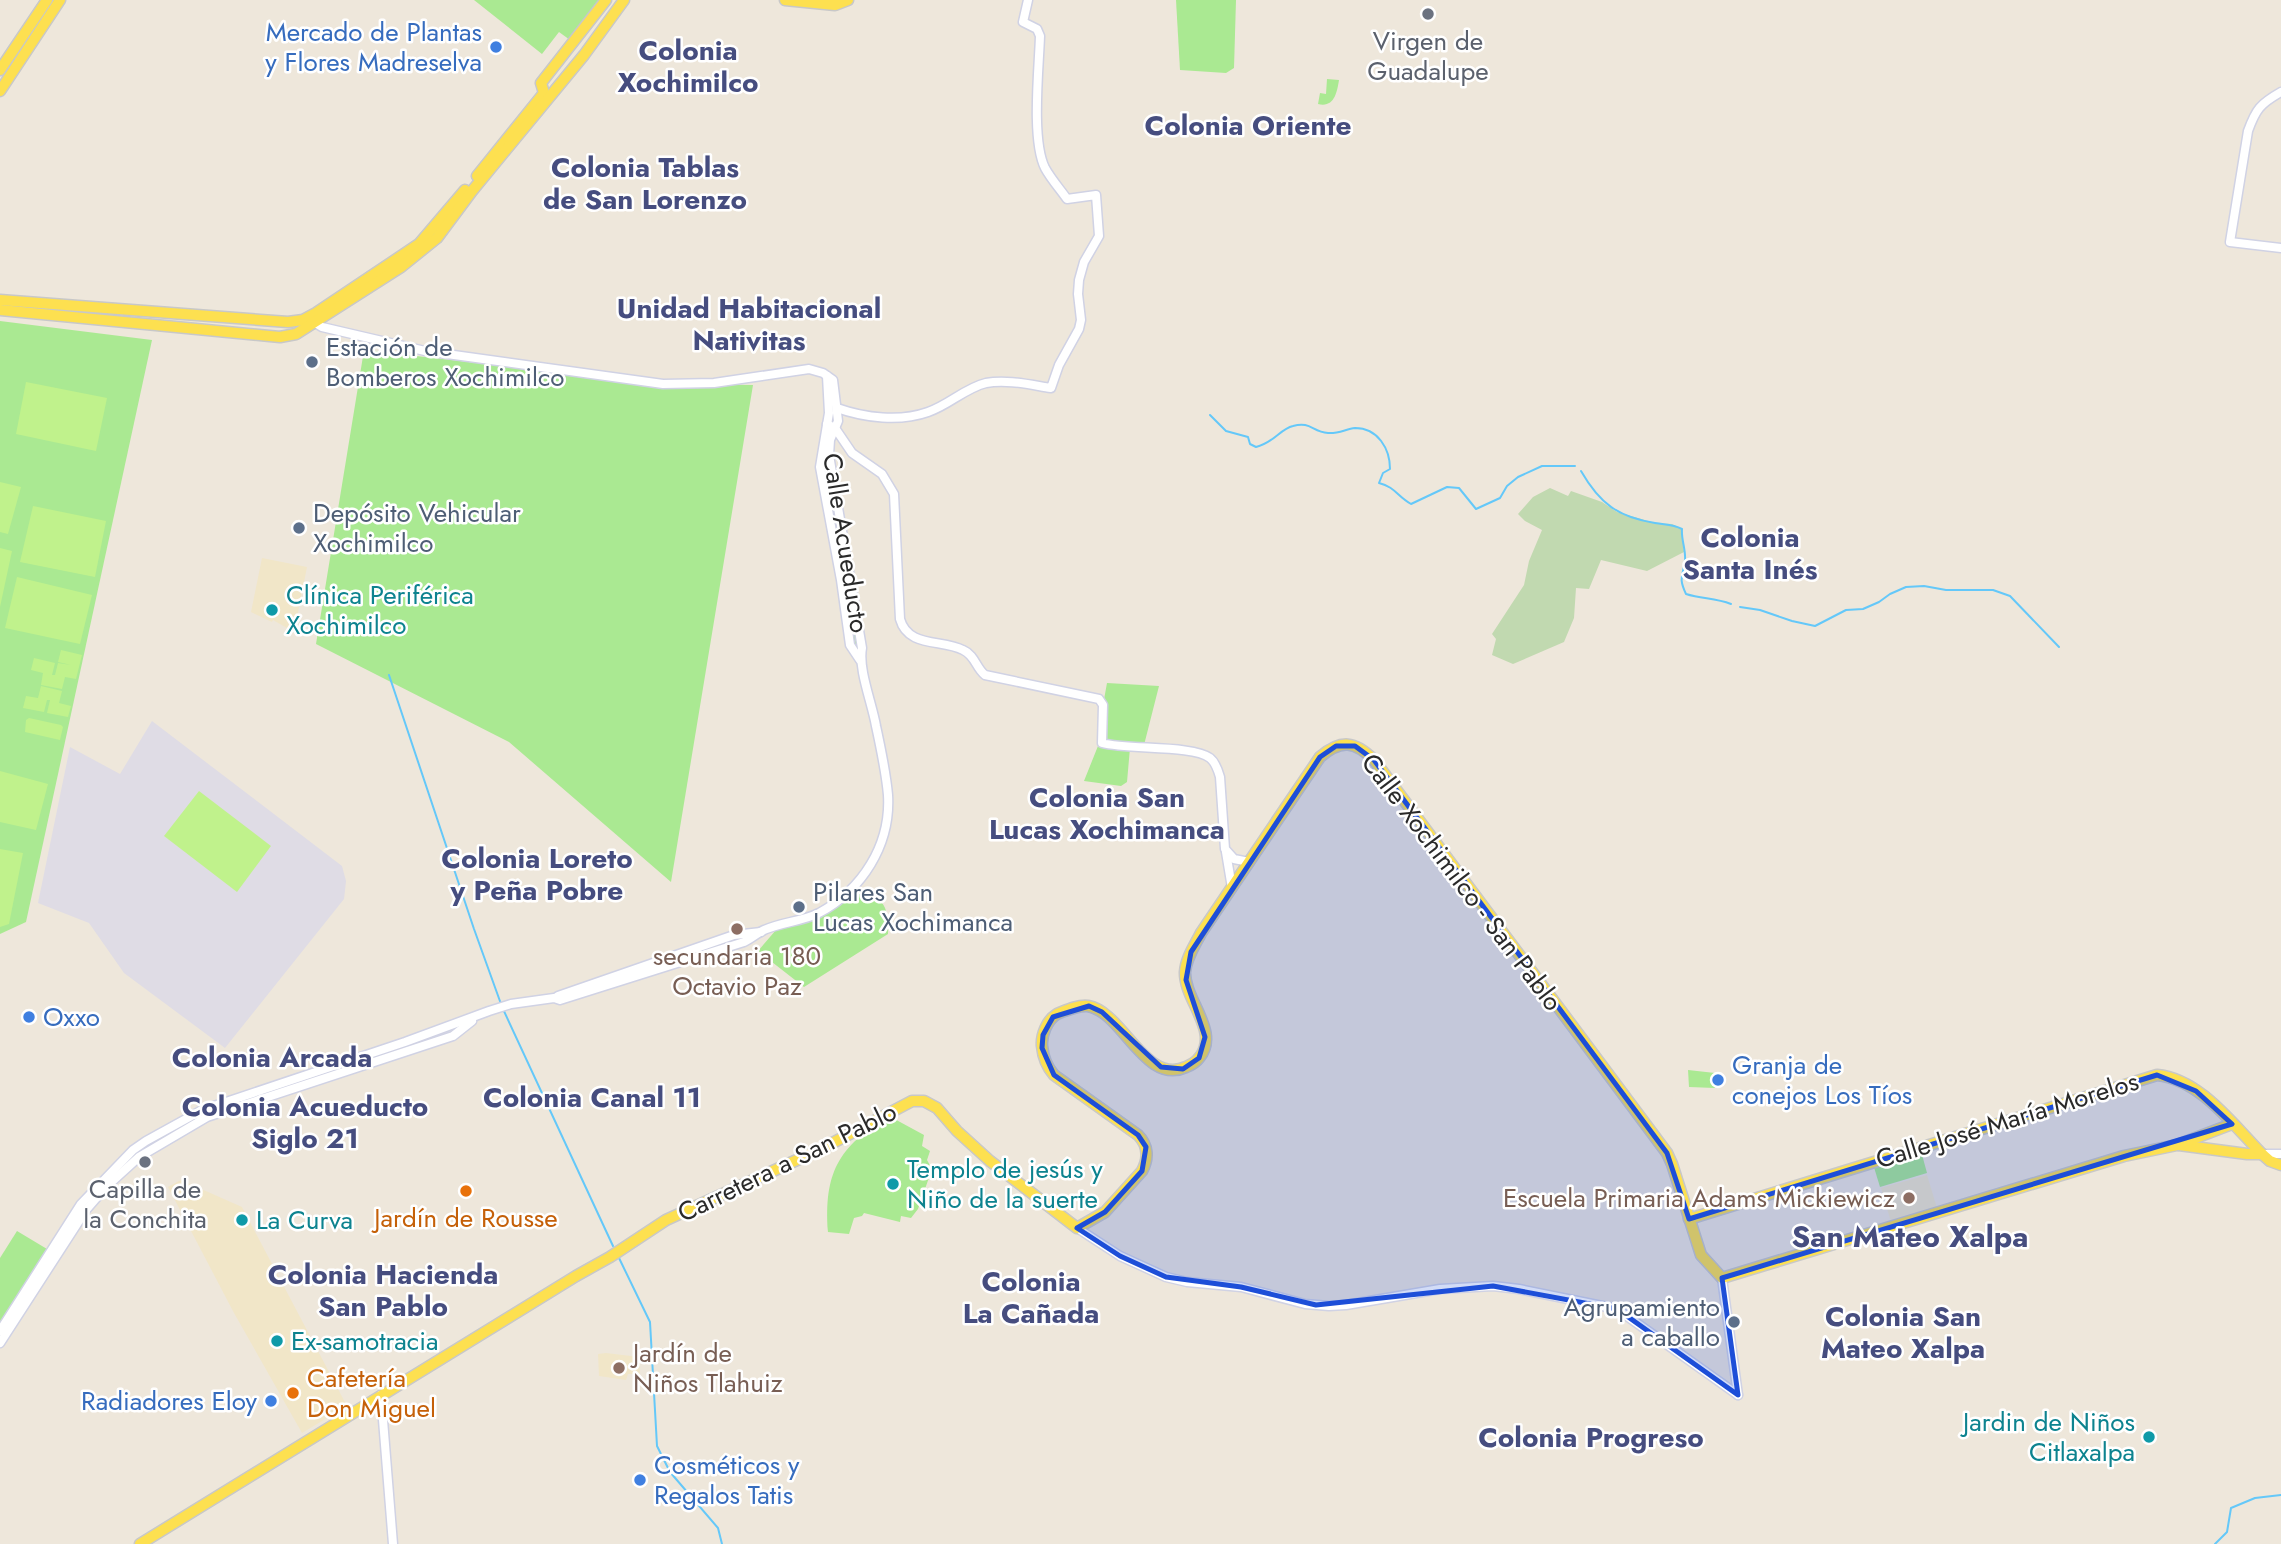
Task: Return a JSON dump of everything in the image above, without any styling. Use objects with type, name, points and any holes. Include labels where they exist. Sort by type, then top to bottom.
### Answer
[{"type":"main road","points":[[0,70],[47,0]]},
{"type":"main road","points":[[0,92],[60,0]]},
{"type":"main road","points":[[0,310],[280,337],[296,334],[419,244],[430,233],[544,93],[541,83],[606,0]]},
{"type":"main road","points":[[0,300],[288,323],[315,318],[401,267],[437,238],[472,191],[584,55],[624,0]]},
{"type":"main road","points":[[785,0],[835,5],[848,0]]},
{"type":"main road","name":"Calle Xochimilco - San Pablo","points":[[1249,862],[1321,757],[1330,748],[1343,744],[1363,748],[1667,1153],[1689,1219]]},
{"type":"main road","points":[[1077,1228],[1105,1212],[1142,1171],[1146,1162],[1146,1147],[1138,1135],[1048,1068],[1042,1048],[1047,1024],[1053,1017],[1069,1009],[1089,1006],[1102,1012],[1153,1063],[1175,1070],[1194,1063],[1202,1053],[1205,1037],[1204,1027],[1186,980],[1188,962],[1201,933],[1249,862]]},
{"type":"main road","name":"Calle José María Morelos","points":[[1689,1219],[2147,1076],[2166,1076],[2183,1083],[2212,1104],[2262,1154]]},
{"type":"main road","name":"Carretera a San Pablo","points":[[140,1544],[610,1257],[666,1220],[811,1153],[912,1101],[924,1101],[937,1108],[989,1161],[1077,1228]]},
{"type":"main road","points":[[1689,1219],[1700,1255],[1722,1278],[2124,1156],[2177,1145],[2232,1124]]},
{"type":"main road","points":[[2177,1145],[2262,1154],[2281,1165]]},
{"type":"street","points":[[832,399],[838,408],[849,412],[872,417],[898,416],[929,412],[967,390],[987,383],[1051,388],[1059,365],[1079,329],[1079,279],[1084,262],[1100,236],[1096,195],[1067,200],[1045,167],[1038,115],[1040,36],[1037,29],[1023,22],[1028,0]]},
{"type":"street","points":[[2281,92],[2261,104],[2248,131],[2230,242],[2281,248]]},
{"type":"street","name":"Calle Acueducto","points":[[315,318],[425,351],[663,384],[714,383],[798,369],[809,369],[828,376],[833,424],[829,447],[831,468],[862,648],[860,660]]},
{"type":"street","points":[[838,408],[833,424],[846,447],[882,474],[894,494],[900,620],[907,633],[916,639],[965,650],[985,675],[1099,699],[1103,705],[1102,743],[1118,747],[1187,750],[1210,758],[1220,777],[1225,849],[1232,888]]},
{"type":"street","points":[[833,424],[849,412]]},
{"type":"street","name":"Calle Acueducto","points":[[0,1331],[81,1204],[123,1164],[208,1117],[312,1078],[453,1036],[481,1014],[495,1009],[554,998],[560,1000],[744,942],[761,932],[819,913],[849,892],[866,873],[883,838],[888,795],[872,701],[860,660],[850,645],[821,472],[823,444],[833,424]]},
{"type":"street","points":[[821,472],[831,468]]},
{"type":"street","points":[[1225,849],[1234,859],[1249,862]]},
{"type":"street","points":[[2262,1154],[2281,1154]]},
{"type":"street","name":"Calle Acueducto","points":[[0,1343],[86,1210],[123,1164]]},
{"type":"street","points":[[1077,1228],[1120,1256],[1167,1278],[1241,1287],[1316,1305],[1346,1305],[1440,1289],[1493,1286],[1617,1309],[1738,1395],[1722,1278]]},
{"type":"street","points":[[380,1395],[393,1544]]},
{"type":"highlighted area","points":[[1336,746],[1355,746],[1374,760],[1667,1153],[1689,1219],[2157,1075],[2196,1091],[2232,1124],[1722,1278],[1738,1395],[1617,1309],[1493,1286],[1316,1305],[1241,1287],[1166,1277],[1120,1256],[1077,1228],[1105,1212],[1142,1171],[1146,1147],[1138,1135],[1054,1075],[1042,1048],[1043,1035],[1053,1017],[1089,1006],[1102,1012],[1161,1067],[1183,1069],[1199,1058],[1205,1037],[1186,980],[1191,952],[1320,757]]},
{"type":"shaded area","points":[[262,558],[307,567],[294,632],[251,612]]},
{"type":"shaded area","points":[[152,721],[342,866],[346,881],[344,899],[225,1048],[124,973],[89,923],[38,903],[70,747],[120,774]]},
{"type":"shaded area","name":"Escuela Primaria Adams Mickiewicz","points":[[1927,1175],[1937,1208],[1891,1222],[1881,1188]]},
{"type":"shaded area","points":[[181,1180],[242,1207],[347,1406],[302,1433],[234,1313],[168,1187]]},
{"type":"shaded area","name":"Jardín de Niños Tlahuiz","points":[[598,1354],[639,1357],[640,1374],[628,1374],[626,1380],[599,1376]]},
{"type":"green space","points":[[474,0],[601,0],[570,40],[559,32],[542,54]]},
{"type":"green space","points":[[1176,0],[1236,0],[1234,68],[1226,73],[1180,70]]},
{"type":"green space","points":[[1327,79],[1339,80],[1336,94],[1328,104],[1318,104],[1320,93],[1326,94]]},
{"type":"green space","points":[[0,321],[152,340],[26,922],[0,934]]},
{"type":"green space","points":[[364,350],[662,384],[753,385],[671,882],[509,742],[316,644]]},
{"type":"green space","points":[[26,382],[107,398],[96,451],[16,434]]},
{"type":"green space","points":[[830,473],[859,641],[858,653],[853,647],[823,475]]},
{"type":"green space","points":[[0,482],[21,487],[8,534],[0,532]]},
{"type":"green space","points":[[1550,488],[1568,496],[1571,491],[1602,502],[1617,512],[1655,523],[1672,524],[1682,529],[1684,552],[1647,571],[1601,560],[1589,589],[1576,588],[1574,618],[1564,642],[1513,664],[1492,655],[1496,639],[1492,634],[1524,585],[1529,561],[1542,530],[1518,514],[1533,497]]},
{"type":"green space","points":[[33,506],[106,521],[95,577],[20,562]]},
{"type":"green space","points":[[0,548],[12,551],[0,607]]},
{"type":"green space","points":[[17,577],[92,595],[80,644],[5,628]]},
{"type":"green space","points":[[61,650],[82,655],[76,679],[65,677],[62,689],[41,685],[43,673],[31,670],[34,658],[55,663],[52,675],[55,675],[58,663],[71,665],[58,662]]},
{"type":"green space","points":[[1107,683],[1159,686],[1143,749],[1130,748],[1127,782],[1121,786],[1084,781],[1098,746],[1102,743],[1103,705]]},
{"type":"green space","points":[[41,686],[62,691],[59,703],[71,706],[68,717],[47,713],[50,700],[47,700],[44,712],[23,708],[26,696],[38,698]]},
{"type":"green space","points":[[29,718],[61,725],[63,727],[60,740],[25,732],[26,720]]},
{"type":"green space","points":[[0,771],[48,784],[36,830],[0,822]]},
{"type":"green space","points":[[199,791],[271,846],[237,892],[164,836]]},
{"type":"green space","points":[[0,849],[23,853],[9,924],[0,927]]},
{"type":"green space","points":[[857,888],[873,895],[883,904],[888,934],[804,987],[758,951],[776,930],[806,921]]},
{"type":"green space","points":[[1688,1070],[1715,1073],[1715,1088],[1689,1087]]},
{"type":"green space","points":[[889,1116],[924,1135],[922,1146],[930,1151],[927,1160],[932,1169],[918,1209],[911,1218],[901,1216],[900,1222],[864,1213],[854,1218],[849,1234],[828,1232],[829,1193],[838,1163],[857,1139]]},
{"type":"green space","points":[[1921,1151],[1927,1173],[1880,1187],[1873,1164]]},
{"type":"green space","points":[[17,1231],[47,1249],[0,1324],[0,1258]]},
{"type":"waterway","points":[[1210,415],[1226,431],[1248,437],[1250,444],[1256,447],[1288,428],[1299,425],[1328,433],[1355,428],[1370,432],[1381,441],[1388,454],[1390,469],[1383,473],[1379,483],[1389,487],[1411,504],[1447,487],[1459,488],[1476,509],[1500,498],[1507,486],[1518,477],[1542,466],[1575,466]]},
{"type":"waterway","points":[[1581,471],[1595,492],[1620,513],[1682,529],[1685,556],[1682,580],[1686,594],[1731,604]]},
{"type":"waterway","points":[[1740,607],[1815,626],[1846,610],[1863,609],[1906,587],[1993,590],[2010,596],[2059,647]]},
{"type":"waterway","points":[[389,675],[501,1004]]},
{"type":"waterway","points":[[503,1009],[613,1246]]},
{"type":"waterway","points":[[619,1258],[650,1322],[657,1446],[670,1472],[718,1528],[722,1544]]},
{"type":"waterway","points":[[2215,1544],[2227,1532],[2231,1508],[2255,1498],[2281,1495]]},
{"type":"place","name":"Virgen de Guadalupe","points":[[1428,14]]},
{"type":"place","name":"Mercado de Plantas y Flores Madreselva","points":[[496,47]]},
{"type":"place","name":"Estación de Bomberos Xochimilco","points":[[312,362]]},
{"type":"place","name":"Depósito Vehicular Xochimilco","points":[[299,528]]},
{"type":"place","name":"Clínica Periférica Xochimilco","points":[[272,610]]},
{"type":"place","name":"Pilares San Lucas Xochimanca","points":[[799,907]]},
{"type":"place","name":"secundaria 180 Octavio Paz","points":[[737,929]]},
{"type":"place","name":"Oxxo","points":[[29,1017]]},
{"type":"place","name":"Granja de conejos Los Tíos","points":[[1718,1080]]},
{"type":"place","name":"Capilla de la Conchita","points":[[145,1162]]},
{"type":"place","name":"Templo de jesús y Niño de la suerte","points":[[893,1184]]},
{"type":"place","name":"Jardín de Rousse","points":[[466,1191]]},
{"type":"place","name":"Escuela Primaria Adams Mickiewicz","points":[[1909,1198]]},
{"type":"place","name":"La Curva","points":[[242,1220]]},
{"type":"place","name":"Agrupamiento a caballo","points":[[1734,1322]]},
{"type":"place","name":"Ex-samotracia","points":[[277,1341]]},
{"type":"place","name":"Jardín de Niños Tlahuiz","points":[[619,1368]]},
{"type":"place","name":"Cafetería Don Miguel","points":[[293,1393]]},
{"type":"place","name":"Radiadores Eloy","points":[[271,1401]]},
{"type":"place","name":"Jardin de Niños Citlaxalpa","points":[[2149,1437]]},
{"type":"place","name":"Cosméticos y Regalos Tatis","points":[[640,1480]]},
{"type":"district","name":"Colonia Xochimilco","points":[[688,66]]},
{"type":"district","name":"Colonia Oriente","points":[[1248,125]]},
{"type":"district","name":"Colonia Tablas de San Lorenzo","points":[[645,183]]},
{"type":"district","name":"Unidad Habitacional Nativitas","points":[[749,324]]},
{"type":"district","name":"Colonia Santa Inés","points":[[1750,553]]},
{"type":"district","name":"Colonia San Lucas Xochimanca","points":[[1107,813]]},
{"type":"district","name":"Colonia Loreto y Peña Pobre","points":[[537,874]]},
{"type":"district","name":"Colonia Arcada","points":[[272,1057]]},
{"type":"district","name":"Colonia Canal 11","points":[[592,1097]]},
{"type":"district","name":"Colonia Acueducto Siglo 21","points":[[305,1122]]},
{"type":"district","name":"San Mateo Xalpa","points":[[1910,1236]]},
{"type":"district","name":"Colonia Hacienda San Pablo","points":[[383,1290]]},
{"type":"district","name":"Colonia La Cañada","points":[[1031,1297]]},
{"type":"district","name":"Colonia San Mateo Xalpa","points":[[1903,1332]]},
{"type":"district","name":"Colonia Progreso","points":[[1591,1437]]}]
